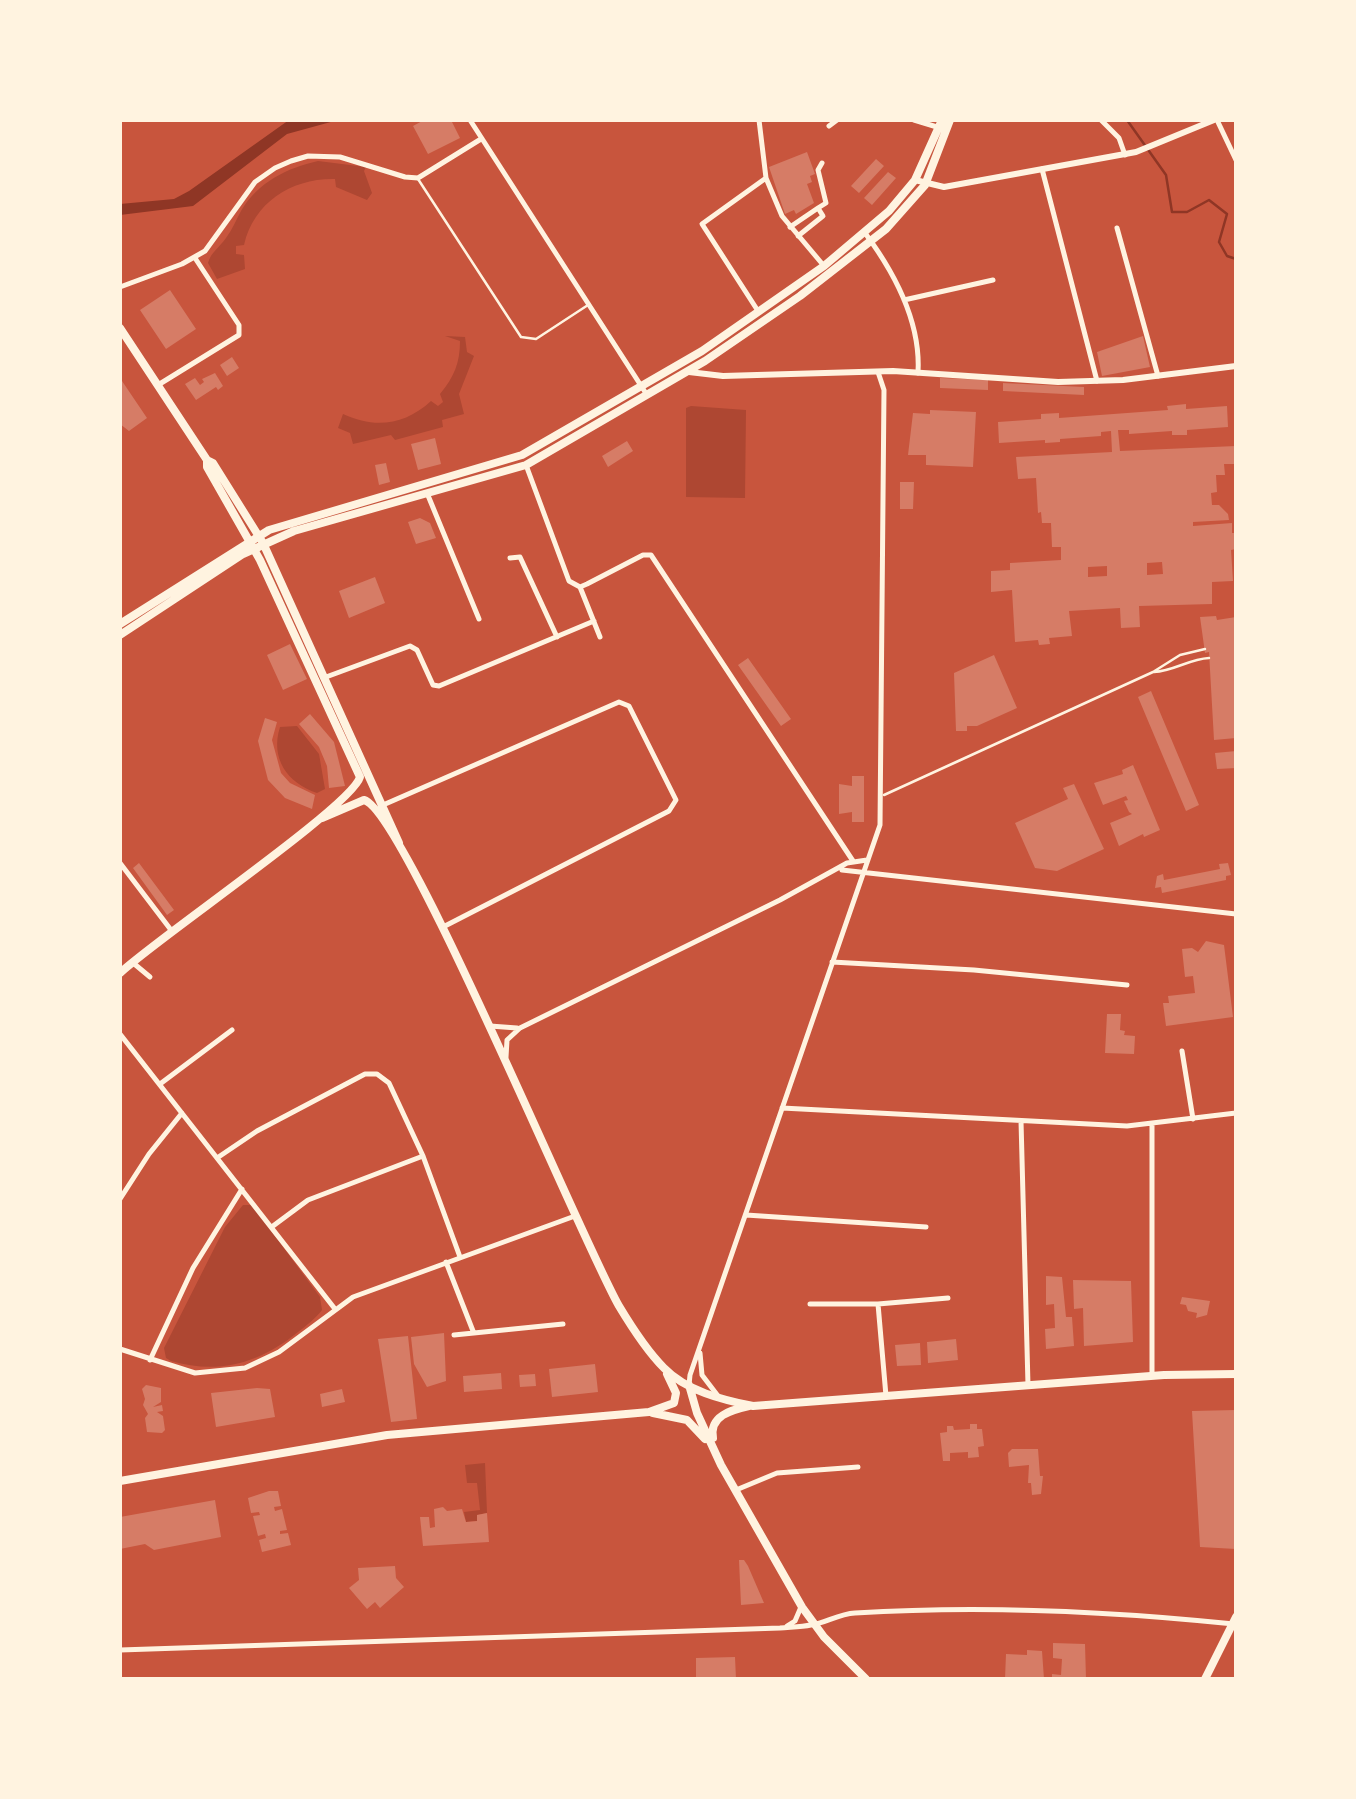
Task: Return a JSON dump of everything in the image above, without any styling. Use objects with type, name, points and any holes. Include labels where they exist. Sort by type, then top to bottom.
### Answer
[{"type":"main road","points":[[426,491],[522,455],[688,371],[868,238],[925,184],[950,120]]},
{"type":"main road","points":[[120,624],[256,542],[526,465],[763,317],[824,266],[868,238],[914,180],[941,124]]},
{"type":"main road","points":[[120,328],[207,460],[213,463],[256,542],[360,778],[356,788],[322,818],[171,930],[120,973]]},
{"type":"main road","points":[[120,635],[256,542]]},
{"type":"main road","points":[[120,1481],[387,1436],[649,1412],[669,1406],[676,1398],[665,1370],[618,1305],[506,1058],[320,683]]},
{"type":"main road","points":[[322,818],[354,803],[371,802],[399,846]]},
{"type":"main road","points":[[665,1370],[720,1399],[754,1406]]},
{"type":"main road","points":[[736,1490],[711,1434],[720,1416],[754,1406],[1152,1376],[1236,1374]]},
{"type":"main road","points":[[689,1385],[716,1454],[802,1607],[866,1679]]},
{"type":"main road","points":[[649,1412],[687,1420],[716,1454]]},
{"type":"main road","points":[[1205,1679],[1235,1622]]},
{"type":"street","points":[[759,120],[766,178],[782,216],[824,266]]},
{"type":"street","points":[[829,126],[837,120]]},
{"type":"street","points":[[914,120],[941,124]]},
{"type":"street","points":[[1102,120],[1119,138],[1125,155]]},
{"type":"street","points":[[914,180],[944,187],[1125,155],[1216,120],[1236,160]]},
{"type":"street","points":[[472,121],[645,391]]},
{"type":"street","points":[[120,287],[195,258],[212,244],[255,182],[291,161],[308,156],[340,157],[418,178],[481,139]]},
{"type":"street","points":[[790,227],[826,203],[818,170],[822,162]]},
{"type":"street","points":[[1042,170],[1097,381]]},
{"type":"street","points":[[763,317],[702,224],[766,178]]},
{"type":"street","points":[[798,236],[822,219],[818,208]]},
{"type":"street","points":[[1117,228],[1158,376]]},
{"type":"street","points":[[868,238],[904,300],[916,337],[918,372]]},
{"type":"street","points":[[158,385],[240,335],[238,325],[195,258]]},
{"type":"street","points":[[904,300],[993,280]]},
{"type":"street","points":[[688,371],[723,376],[893,371],[1097,381],[1236,366]]},
{"type":"street","points":[[689,1385],[880,825],[884,390],[878,371]]},
{"type":"street","points":[[884,390],[893,371]]},
{"type":"street","points":[[522,455],[569,581],[580,587],[600,637]]},
{"type":"street","points":[[426,491],[479,620]]},
{"type":"street","points":[[580,587],[650,555],[853,861]]},
{"type":"street","points":[[510,558],[520,557],[557,638]]},
{"type":"street","points":[[320,683],[410,646],[417,650],[429,680],[439,686],[594,622]]},
{"type":"street","points":[[383,805],[623,702],[630,706],[675,794],[674,806],[662,816],[440,928]]},
{"type":"street","points":[[506,1058],[508,1040],[520,1028],[853,861],[867,860]]},
{"type":"street","points":[[120,863],[171,930]]},
{"type":"street","points":[[838,870],[1236,914]]},
{"type":"street","points":[[132,962],[150,978]]},
{"type":"street","points":[[832,962],[974,970],[1126,985]]},
{"type":"street","points":[[490,1026],[520,1028]]},
{"type":"street","points":[[160,1084],[232,1030]]},
{"type":"street","points":[[120,1034],[335,1309]]},
{"type":"street","points":[[1182,1051],[1193,1119]]},
{"type":"street","points":[[218,1158],[257,1131],[372,1072],[389,1083],[423,1156],[460,1257]]},
{"type":"street","points":[[782,1108],[1152,1125],[1236,1113]]},
{"type":"street","points":[[120,1199],[182,1113]]},
{"type":"street","points":[[1021,1121],[1028,1385]]},
{"type":"street","points":[[1152,1125],[1152,1376]]},
{"type":"street","points":[[272,1227],[308,1200],[423,1156]]},
{"type":"street","points":[[150,1360],[193,1268],[242,1189]]},
{"type":"street","points":[[120,1349],[196,1373],[245,1368],[279,1352],[335,1309],[373,1288],[578,1215]]},
{"type":"street","points":[[746,1215],[926,1227]]},
{"type":"street","points":[[446,1262],[473,1331]]},
{"type":"street","points":[[810,1304],[948,1298]]},
{"type":"street","points":[[878,1304],[886,1396]]},
{"type":"street","points":[[454,1335],[563,1324]]},
{"type":"street","points":[[700,1350],[702,1376],[720,1399]]},
{"type":"street","points":[[736,1490],[778,1472],[858,1467]]},
{"type":"street","points":[[780,1628],[795,1621],[802,1607]]},
{"type":"street","points":[[120,1650],[780,1628],[814,1625],[850,1614],[942,1610],[1235,1622]]},
{"type":"lane","points":[[418,178],[521,337],[536,339],[590,304]]},
{"type":"lane","points":[[881,796],[1154,672],[1180,655],[1205,649]]},
{"type":"lane","points":[[1154,672],[1209,658]]},
{"type":"shaded area","points":[[289,120],[338,120],[287,134],[193,206],[120,215],[120,204],[174,199],[189,191]]},
{"type":"shaded area","points":[[318,161],[366,167],[372,193],[367,200],[336,187],[335,179],[290,188],[266,205],[256,216],[244,245],[236,246],[236,254],[244,255],[245,269],[217,279],[209,259],[248,201],[274,178]]},
{"type":"shaded area","points":[[445,336],[465,337],[467,352],[474,356],[459,394],[464,414],[442,420],[443,427],[395,440],[391,435],[353,444],[350,433],[338,428],[343,414],[367,422],[389,422],[411,415],[431,401],[438,406],[443,402],[440,394],[455,369],[460,341]]},
{"type":"shaded area","points":[[686,408],[746,410],[745,498],[686,497]]},
{"type":"shaded area","points":[[297,726],[319,754],[325,789],[317,793],[289,776],[279,759],[280,727]]},
{"type":"shaded area","points":[[243,1205],[252,1205],[320,1297],[322,1310],[284,1343],[254,1358],[206,1367],[171,1361],[164,1348],[225,1227]]},
{"type":"shaded area","points":[[485,1463],[487,1513],[477,1515],[477,1521],[466,1522],[464,1512],[480,1510],[477,1483],[467,1483],[465,1465]]},
{"type":"building","points":[[424,120],[451,120],[460,138],[428,154],[413,126]]},
{"type":"building","points":[[807,152],[815,174],[807,184],[814,203],[796,214],[794,210],[785,214],[769,167]]},
{"type":"building","points":[[876,159],[884,166],[859,193],[851,186]]},
{"type":"building","points":[[888,172],[896,178],[872,205],[864,198]]},
{"type":"building","points":[[170,290],[196,329],[166,349],[140,310]]},
{"type":"building","points":[[1143,336],[1150,367],[1102,376],[1097,352]]},
{"type":"building","points":[[232,357],[239,368],[227,376],[220,365]]},
{"type":"building","points":[[215,373],[223,386],[196,400],[185,384],[195,378],[200,385],[202,379]]},
{"type":"building","points":[[120,378],[147,418],[129,431],[120,424]]},
{"type":"building","points":[[940,378],[988,380],[988,390],[940,388]]},
{"type":"building","points":[[1003,383],[1084,387],[1084,395],[1003,391]]},
{"type":"building","points":[[1167,406],[1227,406],[1228,427],[1187,430],[1187,435],[1172,435],[1172,431],[1129,434],[1129,430],[1118,430],[1120,451],[1236,446],[1236,464],[1224,464],[1225,475],[1216,475],[1217,492],[1211,493],[1212,505],[1219,505],[1229,520],[1193,522],[1193,526],[1232,523],[1232,533],[1236,533],[1236,549],[1231,550],[1233,581],[1212,582],[1212,604],[1139,606],[1140,627],[1121,628],[1120,608],[1069,611],[1072,636],[1049,638],[1050,644],[1039,645],[1038,640],[1015,642],[1012,590],[991,592],[991,571],[1010,570],[1010,563],[1061,560],[1061,547],[1052,547],[1051,523],[1042,523],[1041,512],[1038,513],[1036,478],[1018,479],[1016,457],[1112,452],[1111,431],[1060,442],[999,443],[998,422],[1041,419],[1041,414],[1059,413],[1059,418],[1168,410]],"holes":[[[1162,562],[1163,574],[1147,575],[1147,563]],[[1107,566],[1107,576],[1088,577],[1088,567]]]},
{"type":"building","points":[[930,410],[976,412],[973,467],[926,465],[926,455],[908,455],[913,413],[930,414]]},
{"type":"building","points":[[435,438],[441,464],[418,470],[411,444]]},
{"type":"building","points":[[627,441],[633,451],[608,467],[602,456]]},
{"type":"building","points":[[386,463],[390,482],[379,485],[375,465]]},
{"type":"building","points":[[900,482],[914,482],[913,509],[900,509]]},
{"type":"building","points":[[420,518],[430,523],[436,538],[416,544],[408,522]]},
{"type":"building","points":[[375,577],[385,603],[349,618],[339,591]]},
{"type":"building","points":[[1216,616],[1217,620],[1236,617],[1236,738],[1214,740],[1209,652],[1205,653],[1200,617]]},
{"type":"building","points":[[290,644],[307,679],[283,690],[267,655]]},
{"type":"building","points":[[994,655],[1017,708],[977,726],[967,726],[967,731],[956,731],[954,673]]},
{"type":"building","points":[[748,658],[791,719],[781,726],[738,665]]},
{"type":"building","points":[[1151,691],[1199,805],[1186,811],[1138,697]]},
{"type":"building","points":[[310,714],[334,742],[345,786],[329,788],[327,766],[319,747],[299,724]]},
{"type":"building","points":[[265,718],[277,722],[272,740],[281,773],[290,783],[315,795],[312,809],[285,798],[268,780],[258,741]]},
{"type":"building","points":[[1236,751],[1236,768],[1217,769],[1215,753]]},
{"type":"building","points":[[1133,765],[1160,830],[1119,846],[1110,823],[1132,814],[1124,801],[1128,800],[1126,796],[1103,805],[1094,783],[1123,774],[1122,770]]},
{"type":"building","points":[[852,776],[864,776],[864,822],[852,822],[852,812],[839,814],[839,784],[852,786]]},
{"type":"building","points":[[1074,784],[1104,849],[1057,871],[1035,868],[1015,823],[1068,799],[1063,788]]},
{"type":"building","points":[[139,863],[174,910],[167,915],[133,868]]},
{"type":"building","points":[[1228,863],[1231,875],[1226,880],[1162,893],[1161,887],[1155,888],[1157,876],[1163,874],[1164,880],[1220,869],[1219,864]]},
{"type":"building","points":[[1206,941],[1224,945],[1233,1017],[1166,1026],[1163,1003],[1169,1003],[1168,996],[1195,993],[1193,976],[1185,977],[1182,949],[1198,952]]},
{"type":"building","points":[[1107,1014],[1121,1014],[1120,1030],[1125,1031],[1124,1035],[1135,1036],[1134,1054],[1105,1053]]},
{"type":"building","points":[[1046,1276],[1062,1277],[1074,1346],[1046,1349],[1045,1329],[1055,1328],[1054,1304],[1046,1305]]},
{"type":"building","points":[[1073,1280],[1131,1281],[1133,1342],[1084,1346],[1083,1308],[1074,1309]]},
{"type":"building","points":[[1182,1297],[1210,1301],[1207,1315],[1196,1318],[1197,1313],[1180,1304]]},
{"type":"building","points":[[444,1333],[446,1381],[427,1387],[414,1364],[411,1337]]},
{"type":"building","points":[[408,1336],[417,1419],[391,1422],[378,1339]]},
{"type":"building","points":[[956,1339],[958,1360],[928,1363],[927,1342]]},
{"type":"building","points":[[920,1343],[921,1365],[897,1366],[895,1345]]},
{"type":"building","points":[[595,1364],[598,1392],[552,1397],[549,1369]]},
{"type":"building","points":[[501,1373],[502,1389],[464,1392],[463,1376]]},
{"type":"building","points":[[535,1374],[536,1386],[520,1387],[519,1375]]},
{"type":"building","points":[[146,1385],[161,1388],[161,1402],[153,1407],[162,1405],[163,1411],[157,1412],[163,1416],[162,1433],[147,1432],[148,1414],[142,1389]]},
{"type":"building","points":[[270,1389],[275,1417],[216,1427],[211,1393]]},
{"type":"building","points":[[342,1389],[345,1402],[322,1407],[320,1394]]},
{"type":"building","points":[[1236,1410],[1236,1549],[1200,1547],[1192,1411]]},
{"type":"building","points":[[970,1424],[982,1429],[984,1446],[978,1447],[979,1457],[968,1458],[968,1452],[950,1453],[950,1461],[943,1461],[940,1433],[947,1432],[947,1426],[954,1430],[970,1429]]},
{"type":"building","points":[[1012,1449],[1038,1449],[1043,1476],[1041,1494],[1032,1495],[1029,1465],[1009,1467],[1008,1453]]},
{"type":"building","points":[[278,1491],[281,1506],[274,1507],[275,1511],[282,1509],[287,1530],[280,1534],[288,1533],[291,1545],[262,1552],[259,1540],[266,1538],[265,1534],[258,1536],[253,1516],[260,1515],[251,1513],[248,1498]]},
{"type":"building","points":[[215,1500],[221,1537],[154,1550],[145,1544],[120,1549],[120,1517]]},
{"type":"building","points":[[443,1507],[447,1511],[462,1509],[466,1522],[477,1521],[477,1515],[487,1513],[489,1542],[423,1546],[420,1517],[429,1517],[430,1528],[435,1527],[434,1509]]},
{"type":"building","points":[[739,1560],[748,1566],[764,1603],[741,1605]]},
{"type":"building","points":[[395,1566],[396,1578],[404,1587],[380,1608],[375,1602],[367,1609],[349,1588],[359,1580],[358,1568]]},
{"type":"building","points":[[1053,1643],[1085,1644],[1086,1679],[1052,1679],[1052,1674],[1061,1675],[1062,1659],[1053,1658]]},
{"type":"building","points":[[1027,1650],[1042,1651],[1044,1679],[1005,1679],[1006,1654],[1027,1655]]},
{"type":"building","points":[[735,1657],[736,1679],[696,1679],[696,1658]]},
{"type":"waterway","points":[[1127,120],[1166,175],[1172,212],[1187,212],[1209,200],[1227,214],[1219,242],[1227,256],[1236,259]]}]
